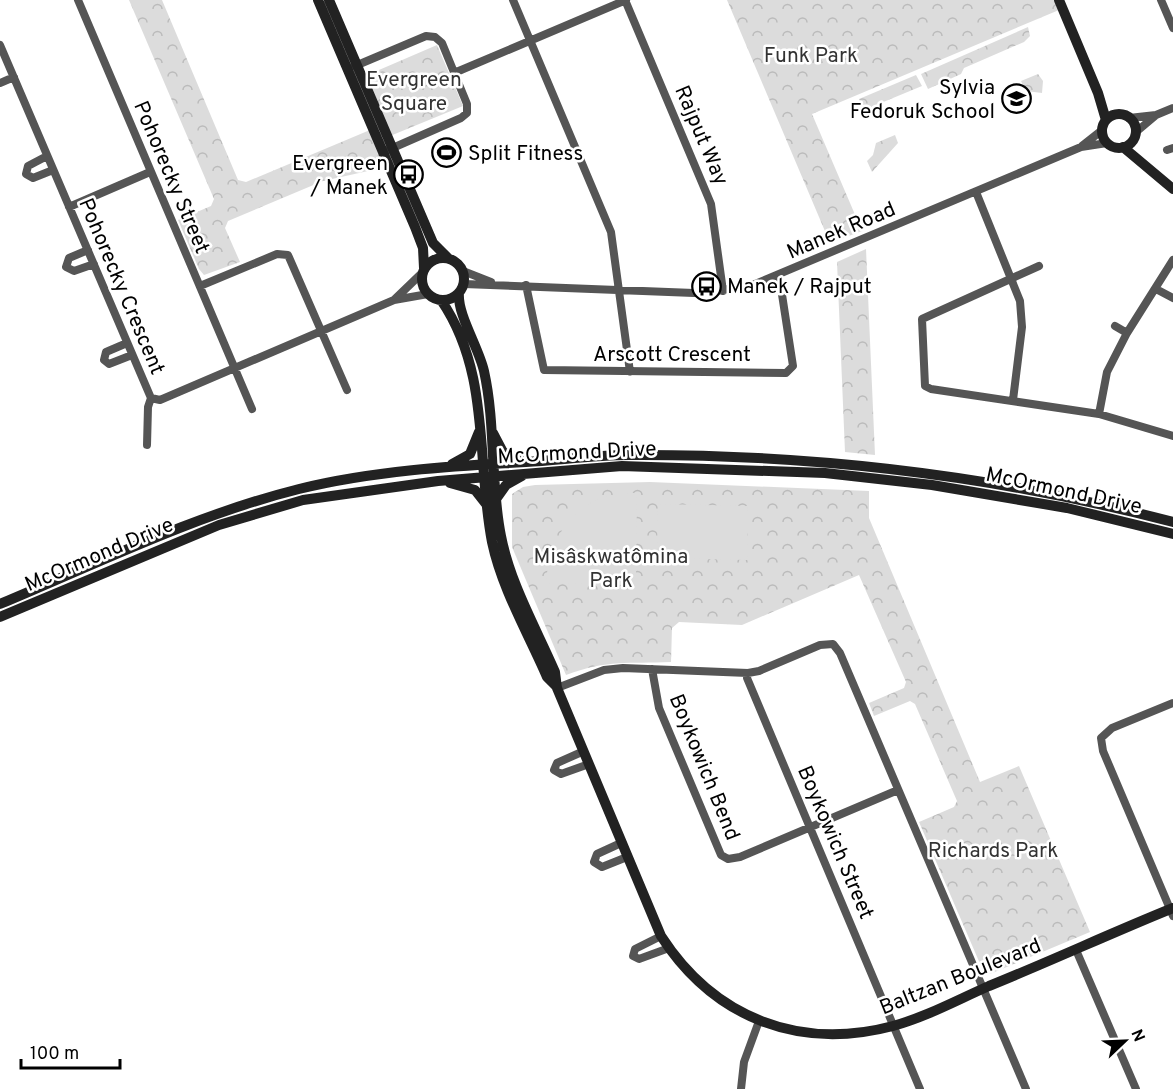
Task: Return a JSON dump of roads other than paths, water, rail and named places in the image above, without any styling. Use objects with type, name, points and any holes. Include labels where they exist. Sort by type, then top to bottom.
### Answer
[{"type":"main road","points":[[318,0],[353,67]]},
{"type":"main road","points":[[329,0],[353,67],[388,150],[433,243],[447,258]]},
{"type":"main road","points":[[1059,0],[1098,93],[1106,120],[1101,131],[1107,143],[1114,147],[1123,147],[1173,189]]},
{"type":"main road","points":[[1098,93],[1124,116],[1144,163]]},
{"type":"main road","points":[[1106,120],[1124,116]]},
{"type":"main road","points":[[1123,147],[1134,136]]},
{"type":"main road","points":[[388,150],[423,248],[422,285],[428,294],[441,300],[459,329],[468,355],[486,428],[503,452],[516,459],[530,462]]},
{"type":"main road","points":[[423,271],[434,259],[447,258],[454,260],[463,271],[459,303],[484,372],[486,428],[470,454],[444,468]]},
{"type":"main road","points":[[441,300],[461,289]]},
{"type":"main road","name":"Baltzan Boulevard","points":[[486,428],[488,508],[493,545],[501,573],[547,677],[557,688]]},
{"type":"main road","name":"McOrmond Drive","points":[[0,604],[214,514],[301,489],[444,468],[625,454],[824,460],[1008,485],[1173,522]]},
{"type":"main road","name":"McOrmond Drive","points":[[0,617],[219,525],[303,500],[438,481],[622,466],[825,473],[999,495],[1067,508],[1173,534]]},
{"type":"main road","points":[[496,499],[506,485],[525,474]]},
{"type":"main road","name":"Baltzan Boulevard","points":[[489,476],[496,499],[500,533],[508,562],[555,672],[557,688],[661,936],[669,948],[717,997],[759,1021],[793,1032],[832,1036],[895,1026],[1172,911]]},
{"type":"main road","points":[[438,481],[469,487],[480,495],[488,508]]},
{"type":"street","name":"Pohorecky Street","points":[[78,0],[252,409]]},
{"type":"street","points":[[513,0],[609,225],[621,290],[630,372]]},
{"type":"street","points":[[454,73],[625,0]]},
{"type":"street","name":"Rajput Way","points":[[625,0],[711,204],[723,291]]},
{"type":"street","points":[[1161,0],[1173,28]]},
{"type":"street","points":[[353,67],[431,36],[442,43],[467,104],[465,116],[388,150]]},
{"type":"street","name":"Pohorecky Crescent","points":[[0,45],[4,66],[14,77],[151,398],[160,400],[394,300],[428,294]]},
{"type":"street","points":[[0,83],[14,77]]},
{"type":"street","points":[[1124,116],[1156,115],[1173,108]]},
{"type":"street","points":[[1134,136],[1156,115]]},
{"type":"street","name":"Manek Road","points":[[1081,147],[1101,131]]},
{"type":"street","name":"Manek Road","points":[[461,289],[495,284],[694,293],[748,287],[1081,147],[1107,143]]},
{"type":"street","points":[[48,156],[28,166],[26,174],[33,178],[53,170]]},
{"type":"street","points":[[69,207],[150,172]]},
{"type":"street","points":[[976,192],[1013,278],[1020,301],[1022,327],[1013,400]]},
{"type":"street","points":[[88,250],[69,258],[66,267],[74,271],[94,264]]},
{"type":"street","points":[[200,286],[284,253],[291,260],[347,390]]},
{"type":"street","points":[[1099,414],[1107,372],[1127,333],[1173,260]]},
{"type":"street","points":[[1039,266],[922,319],[925,386],[931,389],[1099,414],[1173,436]]},
{"type":"street","name":"Pohorecky Crescent","points":[[394,300],[423,271]]},
{"type":"street","name":"Manek Road","points":[[463,271],[495,284]]},
{"type":"street","name":"Arscott Crescent","points":[[526,285],[544,370],[790,371],[793,366],[779,275]]},
{"type":"street","points":[[1156,289],[1173,298]]},
{"type":"street","points":[[1114,326],[1127,333]]},
{"type":"street","points":[[127,343],[106,352],[104,360],[110,364],[132,355]]},
{"type":"street","points":[[147,445],[148,407],[151,398]]},
{"type":"street","points":[[557,688],[604,670],[652,669],[748,673],[759,671],[820,645],[833,644],[840,653],[1026,1089]]},
{"type":"street","name":"Boykowich Bend","points":[[652,669],[659,708],[721,855],[728,859],[740,857],[811,827]]},
{"type":"street","name":"Boykowich Street","points":[[748,673],[747,678],[920,1089]]},
{"type":"street","points":[[1172,911],[1103,751],[1101,738],[1112,728],[1173,703]]},
{"type":"street","points":[[584,751],[557,763],[554,770],[561,774],[589,764]]},
{"type":"street","points":[[811,827],[898,790]]},
{"type":"street","points":[[621,843],[597,854],[594,862],[602,867],[627,857]]},
{"type":"street","points":[[661,936],[635,949],[633,956],[639,960],[669,948]]},
{"type":"street","points":[[1076,950],[1136,1089]]},
{"type":"street","points":[[741,1089],[743,1065],[759,1021]]},
{"type":"place","name":"Sylvia Fedoruk School","points":[[1016,99]]},
{"type":"place","name":"Split Fitness","points":[[447,153]]},
{"type":"place","name":"Evergreen / Manek","points":[[409,175]]},
{"type":"place","name":"Manek / Rajput","points":[[706,286]]},
{"type":"park label","name":"Funk Park","points":[[811,55]]},
{"type":"park label","name":"Evergreen Square","points":[[414,91]]},
{"type":"park label","name":"Misâskwatômina Park","points":[[611,568]]},
{"type":"park label","name":"Richards Park","points":[[993,850]]}]
